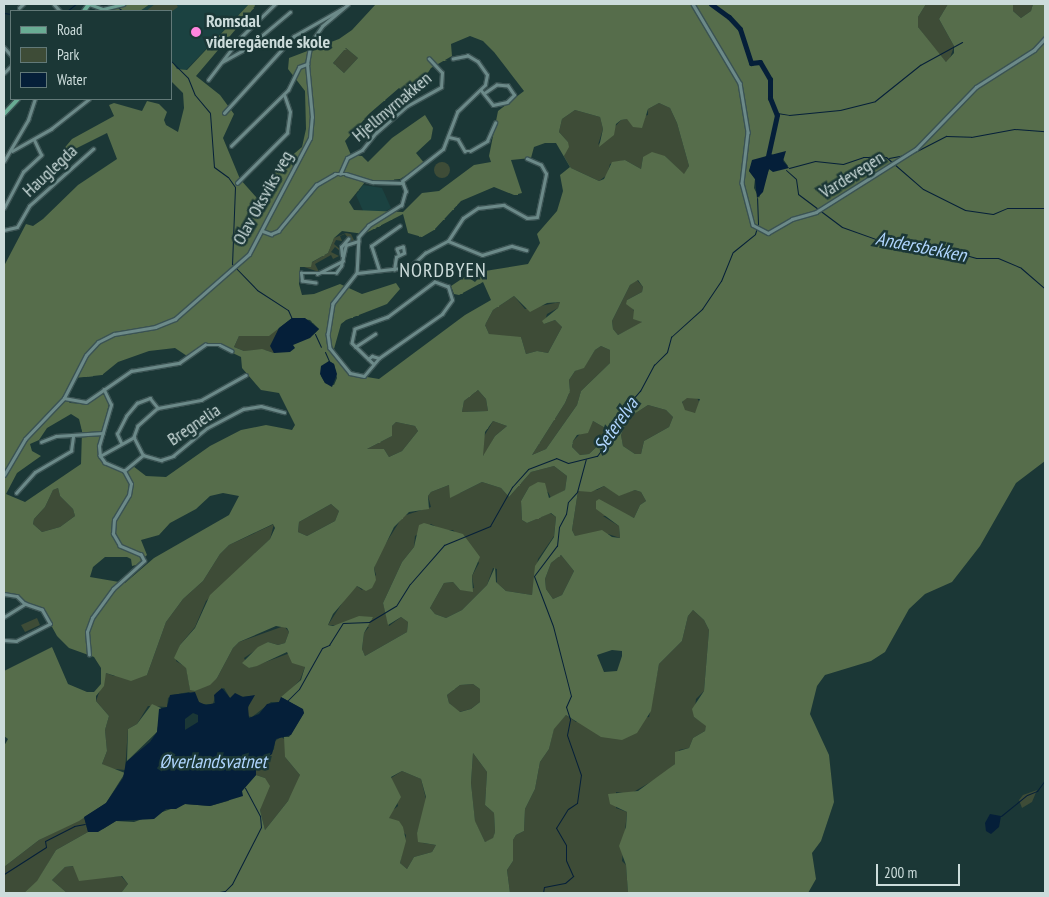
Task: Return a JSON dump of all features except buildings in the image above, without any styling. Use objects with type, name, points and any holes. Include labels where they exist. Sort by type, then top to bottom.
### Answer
[{"type":"main road","points":[[89,4],[104,9],[123,4]]},
{"type":"main road","points":[[4,114],[17,100]]},
{"type":"street","points":[[19,8],[23,4]]},
{"type":"street","points":[[208,80],[240,38],[275,4]]},
{"type":"street","name":"Olav Oksviks veg","points":[[4,475],[25,439],[64,398],[86,355],[98,342],[114,334],[155,327],[175,319],[242,261],[263,231],[310,138],[312,117],[307,64],[314,36],[348,4]]},
{"type":"street","name":"Vardevegen","points":[[693,4],[737,76],[748,140],[742,167],[742,183],[756,229],[761,232],[776,231],[792,219],[818,210],[892,165],[943,125],[976,87],[1034,50],[1045,38]]},
{"type":"street","points":[[224,113],[294,36],[342,8]]},
{"type":"street","points":[[221,63],[247,48],[290,12]]},
{"type":"street","points":[[263,231],[275,233],[316,185],[340,174],[373,182],[402,181],[439,154],[449,137],[458,112],[481,90],[487,75],[478,62],[468,56],[453,58]]},
{"type":"street","name":"Hjellmyrnakken","points":[[340,174],[347,158],[362,150],[395,116],[441,87],[442,73],[429,60]]},
{"type":"street","points":[[231,146],[284,95],[294,82],[299,67],[307,64]]},
{"type":"street","points":[[481,90],[494,105],[507,102],[514,95],[508,86],[497,85],[485,93]]},
{"type":"street","points":[[236,183],[287,133],[290,112],[284,95]]},
{"type":"street","points":[[4,162],[12,151],[35,100]]},
{"type":"street","points":[[12,151],[34,140],[88,100]]},
{"type":"street","points":[[449,137],[458,139],[465,151],[470,151],[487,141],[495,123]]},
{"type":"street","points":[[4,208],[23,172],[41,155],[34,140]]},
{"type":"street","name":"Hauglegda","points":[[4,230],[17,227],[30,206],[93,149]]},
{"type":"street","points":[[357,273],[410,267],[425,253],[448,241],[463,218],[478,208],[504,205],[527,218],[538,215],[546,174],[541,165],[527,159]]},
{"type":"street","points":[[374,364],[355,347],[351,337],[359,326],[388,317],[435,282],[448,287],[452,296],[449,307],[379,358],[374,364],[364,376],[353,376],[330,347],[333,304],[357,273],[358,241],[364,230],[402,205],[406,191],[402,181]]},
{"type":"street","points":[[379,270],[371,246],[400,226]]},
{"type":"street","points":[[343,259],[341,248],[348,239]]},
{"type":"street","points":[[316,283],[302,281],[301,273],[336,273],[343,259],[346,245],[358,241]]},
{"type":"street","points":[[448,241],[482,255],[512,246],[526,250]]},
{"type":"street","points":[[394,270],[399,254]]},
{"type":"street","points":[[317,274],[343,259]]},
{"type":"street","points":[[355,347],[375,334]]},
{"type":"street","points":[[64,398],[82,403],[131,371],[179,363],[205,345],[220,345],[232,351]]},
{"type":"street","points":[[368,359],[372,356],[379,358]]},
{"type":"street","points":[[100,456],[134,436],[138,426],[158,408],[201,400],[246,375]]},
{"type":"street","points":[[100,456],[103,433],[111,405],[104,390]]},
{"type":"street","points":[[121,443],[119,428],[136,403],[150,398],[158,408]]},
{"type":"street","name":"Bregnelia","points":[[143,455],[161,460],[173,456],[206,428],[243,409],[261,406],[284,412]]},
{"type":"street","points":[[41,442],[56,436],[73,437],[103,433]]},
{"type":"street","points":[[124,471],[143,455],[134,436]]},
{"type":"street","points":[[16,493],[35,472],[71,451],[73,437]]},
{"type":"street","points":[[100,456],[110,466],[124,471]]},
{"type":"street","points":[[89,655],[87,632],[92,618],[113,589],[144,561],[141,555],[120,546],[113,534],[114,520],[131,490],[124,471]]},
{"type":"street","points":[[4,594],[17,596],[25,604],[42,610],[50,624],[16,640],[4,640]]},
{"type":"street","points":[[4,617],[25,604]]},
{"type":"shaded area","name":"Romsdal videregående skole","points":[[150,4],[249,4],[186,70],[177,69],[172,62],[172,10],[141,10]]},
{"type":"shaded area","points":[[363,185],[382,188],[391,208],[368,222],[356,195]]},
{"type":"green space","points":[[122,4],[150,4],[141,10],[112,10]]},
{"type":"green space","points":[[155,4],[176,4],[178,7],[172,11],[147,10]]},
{"type":"green space","points":[[249,4],[255,4],[253,9],[196,76],[220,95],[234,114],[223,138],[240,179],[257,198],[275,170],[302,147],[306,129],[305,91],[288,69],[289,58],[339,39],[352,30],[376,4],[926,4],[918,17],[918,27],[946,62],[954,53],[954,46],[939,19],[948,4],[1013,4],[1013,11],[1021,18],[1031,11],[1033,4],[1045,4],[1045,461],[1016,483],[980,546],[952,582],[925,594],[909,609],[885,652],[871,661],[825,675],[817,686],[810,714],[829,755],[834,802],[821,841],[812,853],[816,879],[808,893],[628,893],[626,865],[619,846],[626,827],[627,812],[610,804],[608,794],[638,791],[675,764],[675,752],[689,748],[693,738],[705,731],[706,726],[694,717],[692,709],[704,691],[709,630],[704,620],[693,610],[688,616],[682,641],[659,664],[651,711],[637,733],[622,740],[601,737],[566,715],[554,729],[549,749],[540,762],[535,789],[525,809],[524,831],[516,835],[513,840],[513,861],[507,870],[510,893],[121,893],[128,884],[122,876],[79,881],[73,866],[65,867],[52,880],[67,893],[24,893],[37,881],[56,850],[88,832],[103,829],[116,821],[134,822],[185,804],[210,806],[228,801],[242,791],[256,775],[265,778],[270,786],[260,810],[265,830],[288,801],[300,775],[285,757],[284,737],[289,737],[304,713],[302,709],[281,697],[301,680],[305,667],[292,663],[287,652],[249,668],[242,663],[258,647],[268,642],[278,645],[285,643],[289,632],[287,628],[276,626],[239,642],[233,648],[217,678],[210,685],[195,691],[190,690],[186,668],[174,658],[180,645],[195,628],[210,595],[270,539],[275,528],[273,524],[229,545],[220,554],[203,581],[183,599],[166,622],[147,675],[131,681],[106,673],[104,686],[96,696],[96,701],[109,716],[105,730],[107,751],[102,764],[125,773],[106,803],[79,821],[39,840],[4,867],[4,746],[8,739],[4,736],[4,671],[52,647],[68,684],[87,692],[94,692],[101,684],[101,668],[94,657],[69,648],[57,636],[41,607],[24,603],[10,593],[4,596],[4,266],[26,224],[33,226],[43,219],[78,185],[117,159],[107,133],[63,155],[62,151],[72,139],[114,116],[109,105],[114,103],[142,111],[147,101],[159,104],[167,112],[164,120],[166,125],[178,132],[184,108],[183,93],[172,82],[172,62],[177,69],[187,70]],"holes":[[[470,36],[483,41],[494,52],[524,91],[498,111],[489,156],[491,162],[474,165],[439,191],[422,193],[403,212],[354,210],[349,202],[365,182],[400,179],[425,164],[416,153],[431,139],[433,128],[425,115],[392,138],[368,162],[362,156],[351,155],[345,141],[370,113],[399,88],[411,98],[423,90],[425,77],[431,68],[452,56],[451,44]],[[346,48],[358,58],[344,73],[333,63]],[[659,103],[670,108],[677,123],[689,166],[684,174],[665,156],[652,152],[643,157],[641,169],[625,160],[612,162],[604,179],[599,181],[571,168],[564,156],[569,147],[568,142],[559,132],[562,119],[575,110],[600,117],[603,129],[599,147],[614,135],[616,124],[621,120],[627,119],[633,127],[642,128],[648,109]],[[545,143],[556,143],[570,167],[560,175],[563,191],[557,211],[537,234],[540,243],[528,264],[485,271],[475,282],[466,276],[451,286],[454,294],[459,295],[483,282],[491,300],[465,315],[379,379],[355,375],[344,368],[334,349],[341,324],[346,320],[387,304],[400,289],[396,283],[362,294],[340,284],[314,294],[302,295],[299,284],[300,267],[311,267],[312,262],[328,253],[334,238],[342,231],[364,234],[403,214],[408,233],[422,237],[434,230],[461,201],[494,187],[514,195],[522,193],[511,160],[531,158],[534,147]],[[771,154],[783,159],[788,166],[774,171],[769,169],[759,198],[754,188],[755,179],[749,171],[752,163]],[[638,280],[643,287],[642,292],[627,300],[626,304],[634,310],[633,319],[642,322],[618,335],[613,329],[612,321],[630,285]],[[514,296],[530,312],[547,303],[560,302],[558,308],[542,321],[544,324],[555,320],[562,327],[548,353],[537,351],[526,354],[521,337],[489,334],[485,325],[493,310]],[[292,318],[310,320],[319,329],[314,334],[274,353],[262,349],[244,351],[234,347],[239,336],[269,336]],[[214,344],[241,357],[242,368],[261,390],[279,393],[295,425],[292,430],[266,425],[241,430],[210,446],[166,477],[146,476],[133,466],[123,470],[108,465],[99,450],[109,403],[105,395],[100,394],[86,404],[70,403],[65,398],[75,378],[102,375],[118,362],[149,351],[175,348],[187,356],[203,345]],[[601,346],[610,350],[610,363],[581,391],[577,405],[546,449],[532,455],[565,403],[570,391],[569,380],[575,371],[584,368],[595,350]],[[329,361],[334,364],[337,378],[334,385],[325,383],[321,376]],[[478,390],[486,399],[488,411],[462,412],[464,401]],[[687,398],[700,399],[695,413],[685,410],[682,402]],[[648,405],[666,410],[673,417],[669,427],[644,441],[641,454],[635,454],[623,446],[621,435],[628,418]],[[71,414],[79,419],[82,431],[81,464],[25,502],[6,494],[17,473],[41,456],[32,451],[30,444],[39,440],[47,428]],[[493,421],[507,426],[495,436],[483,456],[485,432]],[[593,421],[607,429],[606,438],[589,454],[580,455],[572,447],[577,435],[588,433]],[[396,422],[415,426],[418,431],[402,451],[389,457],[384,449],[367,449],[392,436],[392,426]],[[554,466],[567,476],[565,490],[549,498],[545,483],[538,482],[529,487],[521,501],[522,520],[527,523],[551,513],[556,517],[554,537],[535,566],[532,595],[506,591],[496,582],[495,567],[487,585],[462,610],[446,618],[435,614],[430,608],[444,583],[453,582],[460,590],[473,592],[472,576],[480,557],[463,534],[424,523],[419,525],[414,547],[402,562],[383,603],[388,625],[401,617],[408,622],[407,632],[365,656],[362,649],[364,633],[373,617],[359,616],[333,626],[328,625],[333,614],[357,586],[366,591],[372,588],[376,580],[374,568],[394,527],[409,512],[429,509],[428,496],[431,492],[449,485],[450,498],[482,482],[501,488],[509,497],[531,472]],[[604,486],[619,496],[635,490],[641,492],[646,501],[640,505],[634,518],[599,499],[596,501],[596,509],[619,526],[620,538],[612,537],[602,530],[575,536],[572,530],[578,491],[591,492]],[[58,488],[60,496],[73,509],[75,516],[60,527],[42,532],[33,524],[34,519],[45,507],[53,490]],[[223,493],[239,496],[229,515],[154,558],[125,583],[90,577],[93,567],[105,557],[127,557],[131,559],[132,566],[136,565],[147,555],[141,540],[159,535],[170,523],[196,509],[210,496]],[[331,504],[339,511],[335,521],[307,536],[298,532],[299,522]],[[561,555],[574,571],[562,595],[553,599],[546,589],[545,579],[551,563]],[[612,650],[622,651],[617,671],[604,672],[597,655]],[[473,684],[480,689],[480,702],[471,709],[460,712],[449,703],[447,695],[460,685]],[[473,753],[487,772],[485,805],[494,813],[495,832],[493,838],[485,842],[475,821],[471,783]],[[402,771],[421,779],[426,797],[417,833],[418,842],[436,845],[432,852],[414,857],[407,869],[400,863],[406,841],[403,827],[399,821],[389,818],[401,797],[391,777]]]},
{"type":"green space","points":[[926,4],[948,4],[939,19],[954,46],[949,61],[946,62],[918,27],[918,17]]},
{"type":"green space","points":[[1013,4],[1033,4],[1031,11],[1021,18],[1013,11]]},
{"type":"green space","points":[[346,48],[358,58],[344,73],[333,63]]},
{"type":"green space","points":[[659,103],[670,108],[677,123],[689,166],[684,175],[665,156],[643,157],[641,169],[625,160],[610,164],[607,175],[599,181],[571,168],[564,156],[568,142],[559,132],[562,119],[575,110],[600,117],[603,129],[598,145],[621,120],[648,115],[648,109]]},
{"type":"green space","points":[[439,162],[445,162],[450,167],[448,176],[439,178],[434,173],[434,167]]},
{"type":"green space","points":[[346,233],[351,234],[354,240],[344,245],[342,254],[342,245],[348,238],[345,234],[340,236],[342,241],[336,240],[334,244],[340,251],[335,247],[331,252],[339,256],[333,259],[331,255],[315,264],[319,272],[304,267],[328,253],[334,238]]},
{"type":"green space","points":[[637,280],[643,287],[642,292],[627,300],[642,323],[618,335],[613,329],[612,321],[630,285]]},
{"type":"green space","points":[[514,296],[525,309],[560,302],[558,308],[547,314],[544,324],[555,320],[562,327],[548,353],[537,351],[526,354],[521,337],[499,338],[489,334],[485,325],[493,310]]},
{"type":"green space","points":[[279,328],[273,342],[274,353],[265,350],[244,351],[234,347],[239,336],[263,336]]},
{"type":"green space","points":[[601,346],[610,350],[610,363],[581,391],[577,405],[546,449],[532,455],[565,403],[570,391],[569,380],[575,371],[584,367],[595,350]]},
{"type":"green space","points":[[478,390],[486,399],[488,411],[462,412],[464,401]]},
{"type":"green space","points":[[691,396],[697,399],[700,405],[697,411],[691,414],[685,411],[682,405],[685,399]]},
{"type":"green space","points":[[648,405],[666,410],[673,417],[669,427],[644,441],[641,454],[635,454],[623,446],[621,435],[628,418]]},
{"type":"green space","points":[[493,421],[507,426],[495,436],[484,456],[481,452],[483,438]]},
{"type":"green space","points":[[593,421],[607,429],[606,438],[589,454],[580,455],[572,447],[573,441]]},
{"type":"green space","points":[[396,422],[415,426],[418,431],[402,451],[389,457],[384,449],[367,449],[392,436],[392,426]]},
{"type":"green space","points":[[554,466],[567,476],[565,490],[551,498],[548,492],[529,487],[521,501],[522,520],[527,523],[550,513],[556,517],[554,536],[538,559],[532,595],[506,591],[497,583],[497,569],[493,568],[487,585],[462,610],[446,618],[435,614],[430,608],[444,583],[453,582],[460,590],[474,588],[472,576],[479,563],[469,547],[453,530],[442,530],[431,524],[415,536],[414,547],[402,562],[383,603],[389,626],[401,617],[408,622],[407,632],[365,656],[362,649],[364,633],[369,627],[328,625],[348,594],[357,586],[362,590],[376,575],[374,568],[379,554],[403,516],[431,507],[428,496],[431,492],[449,485],[460,493],[482,482],[501,488],[509,497],[531,472]]},
{"type":"green space","points":[[604,486],[619,495],[635,490],[641,492],[646,501],[640,505],[634,518],[630,516],[603,516],[619,526],[620,538],[608,534],[575,536],[572,530],[578,491],[597,490]]},
{"type":"green space","points":[[58,488],[60,496],[73,509],[75,516],[60,527],[42,532],[33,524],[34,519],[45,507],[53,490]]},
{"type":"green space","points":[[331,504],[339,511],[335,521],[307,536],[298,532],[299,522]]},
{"type":"green space","points":[[274,524],[270,539],[206,601],[195,627],[180,645],[176,661],[186,667],[190,689],[195,691],[217,678],[233,648],[239,642],[284,626],[289,632],[285,643],[278,645],[268,642],[244,658],[249,668],[290,653],[305,667],[300,680],[279,702],[271,702],[252,717],[247,716],[250,696],[230,698],[224,688],[216,693],[213,704],[201,704],[189,692],[172,695],[168,698],[167,707],[148,706],[137,724],[128,729],[125,770],[105,768],[102,764],[107,751],[105,730],[109,716],[96,701],[106,673],[114,676],[147,675],[166,622],[183,599],[203,581],[220,554],[229,545]]},
{"type":"green space","points":[[561,555],[574,571],[562,595],[553,599],[546,589],[545,579],[551,563]]},
{"type":"green space","points":[[693,610],[704,620],[709,630],[704,691],[696,699],[694,717],[707,726],[705,731],[693,738],[689,748],[679,750],[675,764],[661,776],[630,794],[616,792],[616,808],[627,812],[622,861],[626,865],[628,893],[510,893],[507,870],[513,861],[513,840],[516,835],[524,831],[525,809],[535,789],[540,762],[549,749],[554,728],[566,715],[576,722],[649,717],[659,664],[682,641],[688,616]]},
{"type":"green space","points":[[37,618],[40,625],[25,632],[21,625]]},
{"type":"green space","points":[[473,684],[480,689],[480,702],[471,709],[459,712],[449,703],[447,695],[460,685]]},
{"type":"green space","points":[[152,704],[161,708],[157,732],[127,761],[128,729],[137,724]]},
{"type":"green space","points":[[281,737],[286,740],[285,757],[300,775],[299,782],[288,801],[265,830],[260,810],[265,778],[256,775],[255,770],[267,760],[274,749],[275,741]]},
{"type":"green space","points":[[473,753],[487,772],[485,805],[494,813],[495,832],[493,839],[485,842],[475,822],[471,783]]},
{"type":"green space","points":[[402,771],[421,779],[427,803],[417,833],[423,843],[436,845],[432,852],[414,857],[407,869],[400,863],[406,835],[389,818],[388,814],[398,806],[391,778]]},
{"type":"green space","points":[[1037,790],[1032,802],[1022,808],[1019,800],[1023,795]]},
{"type":"green space","points":[[84,817],[88,832],[56,850],[37,882],[24,893],[4,893],[4,867],[39,840]]},
{"type":"green space","points":[[74,866],[76,871],[99,878],[121,876],[128,884],[121,893],[67,893],[52,880],[65,867]]},
{"type":"water","points":[[786,151],[783,161],[789,168],[773,172],[769,169],[763,192],[757,198],[755,179],[749,171],[752,160]]},
{"type":"water","points":[[292,318],[305,318],[319,329],[310,338],[293,345],[295,348],[290,352],[274,353],[270,346],[279,328]]},
{"type":"water","points":[[329,361],[334,364],[337,374],[332,387],[325,383],[320,374],[321,366]]},
{"type":"water","name":"Øverlandsvatnet","points":[[222,688],[230,698],[235,693],[243,697],[255,695],[248,707],[249,718],[259,714],[267,704],[279,702],[281,697],[303,709],[304,713],[291,735],[276,739],[272,754],[256,767],[256,775],[242,791],[243,796],[210,806],[185,804],[176,809],[166,809],[154,819],[116,821],[98,832],[88,832],[84,817],[106,803],[123,778],[126,762],[150,742],[157,732],[159,709],[167,707],[170,695],[195,692],[199,702],[206,705],[215,703],[214,695]],"holes":[[[193,713],[198,715],[198,722],[185,730],[185,719]]]},
{"type":"water","points":[[990,814],[1001,816],[999,827],[991,834],[986,831],[985,823]]},
{"type":"waterway","points":[[68,10],[76,4]]},
{"type":"waterway","points":[[113,4],[122,10]]},
{"type":"waterway","points":[[711,4],[729,17],[740,29],[751,63],[760,62],[770,79],[770,98],[777,115],[768,156]]},
{"type":"waterway","points":[[4,13],[10,14]]},
{"type":"waterway","points":[[777,113],[789,115],[840,110],[875,101],[920,65],[962,42]]},
{"type":"waterway","points":[[172,62],[188,78],[195,95],[210,113],[214,167],[228,177],[235,187],[232,264],[257,290],[288,310],[292,319]]},
{"type":"waterway","points":[[909,155],[946,136],[971,137],[1014,129],[1045,131]]},
{"type":"waterway","points":[[889,158],[905,155]]},
{"type":"waterway","points":[[789,168],[815,161],[843,164],[863,157],[886,157],[923,189],[965,210],[993,214],[1007,208],[1045,208]]},
{"type":"waterway","name":"Andersbekken","points":[[786,170],[796,179],[798,194],[842,227],[887,243],[937,252],[955,252],[976,258],[998,258],[1021,268],[1045,289]]},
{"type":"waterway","name":"Seterelva","points":[[287,701],[299,689],[322,648],[329,645],[343,623],[369,622],[396,606],[410,584],[444,545],[490,526],[512,487],[528,469],[556,458],[568,463],[597,456],[619,426],[625,408],[640,391],[654,365],[667,352],[671,337],[702,309],[721,281],[733,252],[755,234],[758,224],[757,198]]},
{"type":"waterway","points":[[315,334],[321,347]]},
{"type":"waterway","points":[[325,352],[329,361]]},
{"type":"waterway","points":[[543,893],[544,887],[565,883],[573,876],[566,860],[566,845],[556,828],[568,809],[577,803],[581,775],[567,735],[570,719],[566,707],[571,696],[553,626],[534,576],[557,546],[559,527],[566,514],[568,502],[577,492],[586,459]]},
{"type":"waterway","points":[[1001,816],[1027,795],[1037,791],[1045,780]]},
{"type":"waterway","points":[[214,893],[225,891],[232,884],[261,827],[260,816],[245,788]]},
{"type":"waterway","points":[[4,874],[46,847],[45,841],[74,826],[85,824]]},
{"type":"place","name":"Romsdal videregående skole","points":[[196,32]]},
{"type":"district","name":"NORDBYEN","points":[[443,270]]}]
